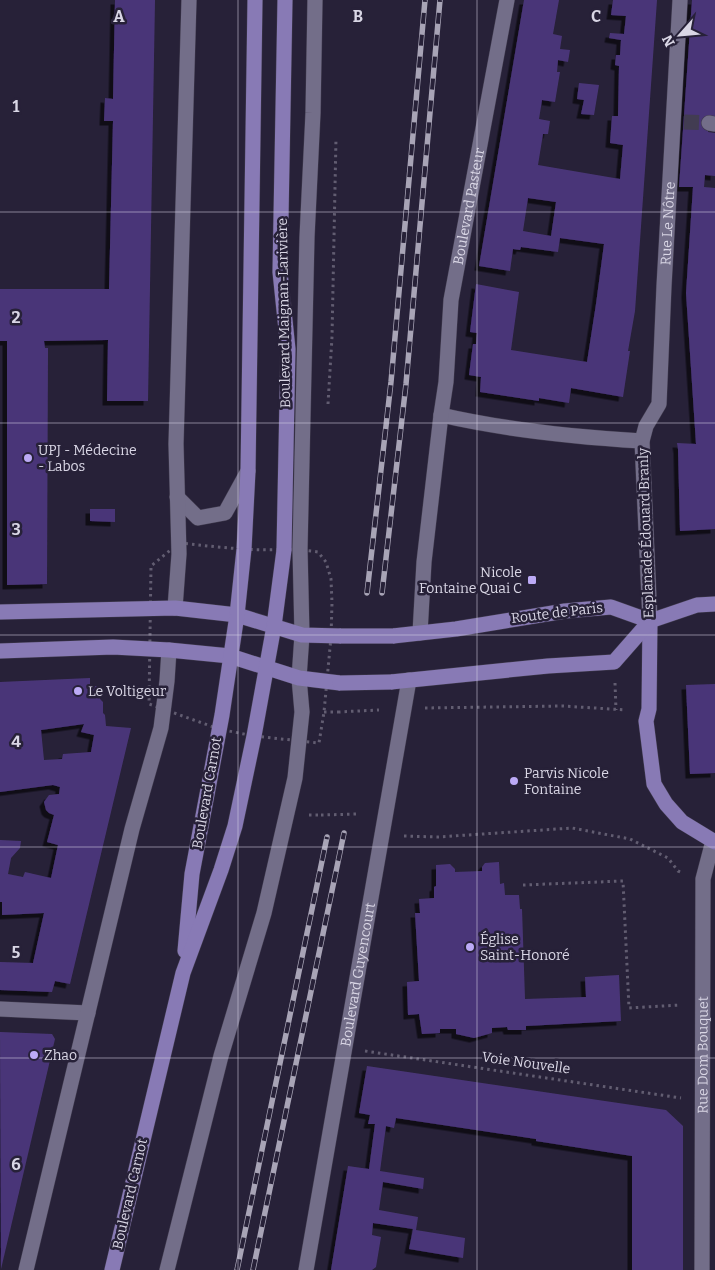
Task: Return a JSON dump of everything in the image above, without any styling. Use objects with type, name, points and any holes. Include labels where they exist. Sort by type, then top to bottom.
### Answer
[{"type":"main road","points":[[237,615],[244,549],[248,471],[255,0]]},
{"type":"main road","name":"Boulevard Maignan-Larivière","points":[[274,626],[284,550],[287,358],[280,272],[285,0]]},
{"type":"main road","points":[[0,651],[113,647],[169,650],[230,656],[299,678],[326,683],[391,682],[548,666],[614,662],[650,621],[697,605],[715,604]]},
{"type":"main road","name":"Route de Paris","points":[[302,635],[393,636],[420,634],[514,618],[611,607],[650,621]]},
{"type":"main road","points":[[0,612],[175,608],[237,615],[302,635]]},
{"type":"main road","name":"Boulevard Carnot","points":[[183,973],[192,874],[222,715],[237,615]]},
{"type":"main road","name":"Esplanade Édouard Branly","points":[[650,621],[649,709],[646,721],[654,784],[666,804],[682,822],[714,841]]},
{"type":"main road","name":"Boulevard Carnot","points":[[112,1270],[183,973],[235,826],[274,626]]},
{"type":"street","points":[[175,608],[179,554],[176,444],[189,0]]},
{"type":"street","points":[[167,1270],[221,1056],[264,913],[293,794],[302,712],[299,678],[302,635],[300,549],[307,238],[314,114],[316,0]]},
{"type":"street","name":"Boulevard Pasteur","points":[[441,415],[446,382],[451,300],[507,0]]},
{"type":"street","name":"Rue Le Nôtre","points":[[642,441],[646,426],[659,404],[678,122],[680,0]]},
{"type":"street","points":[[420,634],[424,562],[441,415]]},
{"type":"street","name":"Esplanade Édouard Branly","points":[[441,415],[578,437],[642,441],[650,621]]},
{"type":"street","points":[[177,497],[198,518],[226,513],[248,471]]},
{"type":"street","points":[[26,1270],[132,830],[161,728],[169,650]]},
{"type":"street","name":"Boulevard Guyencourt","points":[[306,1270],[409,680]]},
{"type":"street","name":"Rue Dom Bouquet","points":[[702,1270],[702,879],[714,841]]},
{"type":"street","points":[[0,1009],[88,1013]]},
{"type":"path","points":[[328,406],[332,337],[336,129]]},
{"type":"path","points":[[318,542],[318,552],[326,562],[331,579],[332,603]]},
{"type":"path","points":[[324,712],[404,708],[563,706],[616,710],[649,709]]},
{"type":"path","points":[[320,815],[358,814]]},
{"type":"path","points":[[382,832],[408,836],[438,836],[572,828],[630,840],[668,858],[678,871],[702,879]]},
{"type":"path","points":[[523,885],[624,881],[629,1008],[702,1004]]},
{"type":"path","name":"Voie Nouvelle","points":[[345,1048],[702,1102]]},
{"type":"building","points":[[115,0],[155,0],[148,401],[107,401],[108,340],[44,341],[45,348],[48,348],[47,584],[7,585],[7,341],[0,341],[0,289],[109,289],[113,121],[104,121],[105,98],[113,99]]},
{"type":"building","points":[[524,0],[559,0],[553,34],[562,36],[560,49],[570,50],[568,62],[558,60],[557,72],[560,72],[555,102],[542,100],[539,119],[550,121],[548,134],[543,134],[538,165],[620,179],[623,145],[610,143],[612,116],[618,116],[619,66],[615,65],[616,55],[620,55],[621,40],[609,38],[610,33],[624,34],[626,16],[611,15],[613,0],[657,0],[635,311],[623,397],[571,388],[569,403],[539,398],[539,401],[480,392],[481,377],[469,375],[473,344],[476,344],[477,333],[470,332],[476,284],[519,292],[511,350],[587,362],[604,244],[560,238],[558,252],[521,247],[520,250],[513,249],[510,271],[479,266]],"holes":[[[528,198],[556,202],[551,236],[523,231]]]},
{"type":"building","points":[[692,0],[715,0],[715,120],[709,120],[708,132],[715,133],[715,176],[705,175],[704,187],[715,188],[715,529],[680,531],[677,443],[696,444],[686,293],[693,187],[679,187]]},
{"type":"building","points":[[579,83],[599,85],[594,115],[581,114],[584,100],[577,99]]},
{"type":"building","points":[[90,509],[115,509],[115,522],[90,521]]},
{"type":"building","points":[[90,678],[90,687],[96,686],[99,688],[106,726],[131,728],[70,984],[55,981],[52,992],[0,990],[0,962],[33,963],[44,913],[2,915],[2,902],[0,902],[0,840],[21,841],[20,848],[11,858],[8,874],[23,877],[25,872],[51,878],[58,845],[47,842],[54,815],[46,810],[44,802],[49,795],[59,794],[60,787],[53,785],[0,792],[0,682]],"holes":[[[84,724],[81,732],[94,735],[91,752],[63,754],[62,759],[44,760],[41,730]]]},
{"type":"building","points":[[715,684],[715,773],[690,774],[686,685]]},
{"type":"building","name":"Église Saint-Honoré","points":[[499,862],[500,884],[504,883],[505,895],[519,895],[520,909],[522,909],[525,999],[586,997],[585,977],[619,975],[621,1021],[526,1026],[526,1030],[508,1030],[507,1027],[492,1028],[492,1033],[474,1038],[456,1034],[456,1029],[440,1029],[440,1033],[422,1034],[419,1014],[408,1015],[407,982],[419,981],[415,913],[420,913],[419,899],[434,898],[436,865],[450,864],[455,869],[455,872],[482,871],[485,863]]},
{"type":"building","points":[[0,1032],[52,1034],[55,1039],[1,1269]]},
{"type":"building","points":[[367,1066],[666,1110],[683,1126],[683,1270],[632,1270],[632,1156],[536,1141],[536,1139],[396,1118],[394,1128],[386,1126],[380,1171],[424,1178],[423,1189],[383,1182],[379,1210],[418,1217],[416,1230],[465,1238],[463,1258],[409,1249],[413,1229],[373,1223],[372,1235],[381,1237],[376,1267],[372,1270],[331,1270],[348,1166],[369,1169],[375,1124],[368,1124],[370,1115],[359,1113]]},
{"type":"tunnel","points":[[684,122],[709,123]]},
{"type":"railway","points":[[367,593],[391,382],[425,0]]},
{"type":"railway","points":[[382,593],[406,384],[440,0]]},
{"type":"railway","points":[[253,1270],[344,833]]},
{"type":"railway","points":[[237,1270],[327,837]]},
{"type":"place","name":"UPJ - Médecine - Labos","points":[[28,458]]},
{"type":"place","name":"Nicole Fontaine Quai C","points":[[532,580]]},
{"type":"place","name":"Le Voltigeur","points":[[78,691]]},
{"type":"place","name":"Parvis Nicole Fontaine","points":[[514,781]]},
{"type":"place","name":"Église Saint-Honoré","points":[[470,947]]},
{"type":"place","name":"Zhao","points":[[34,1055]]}]
